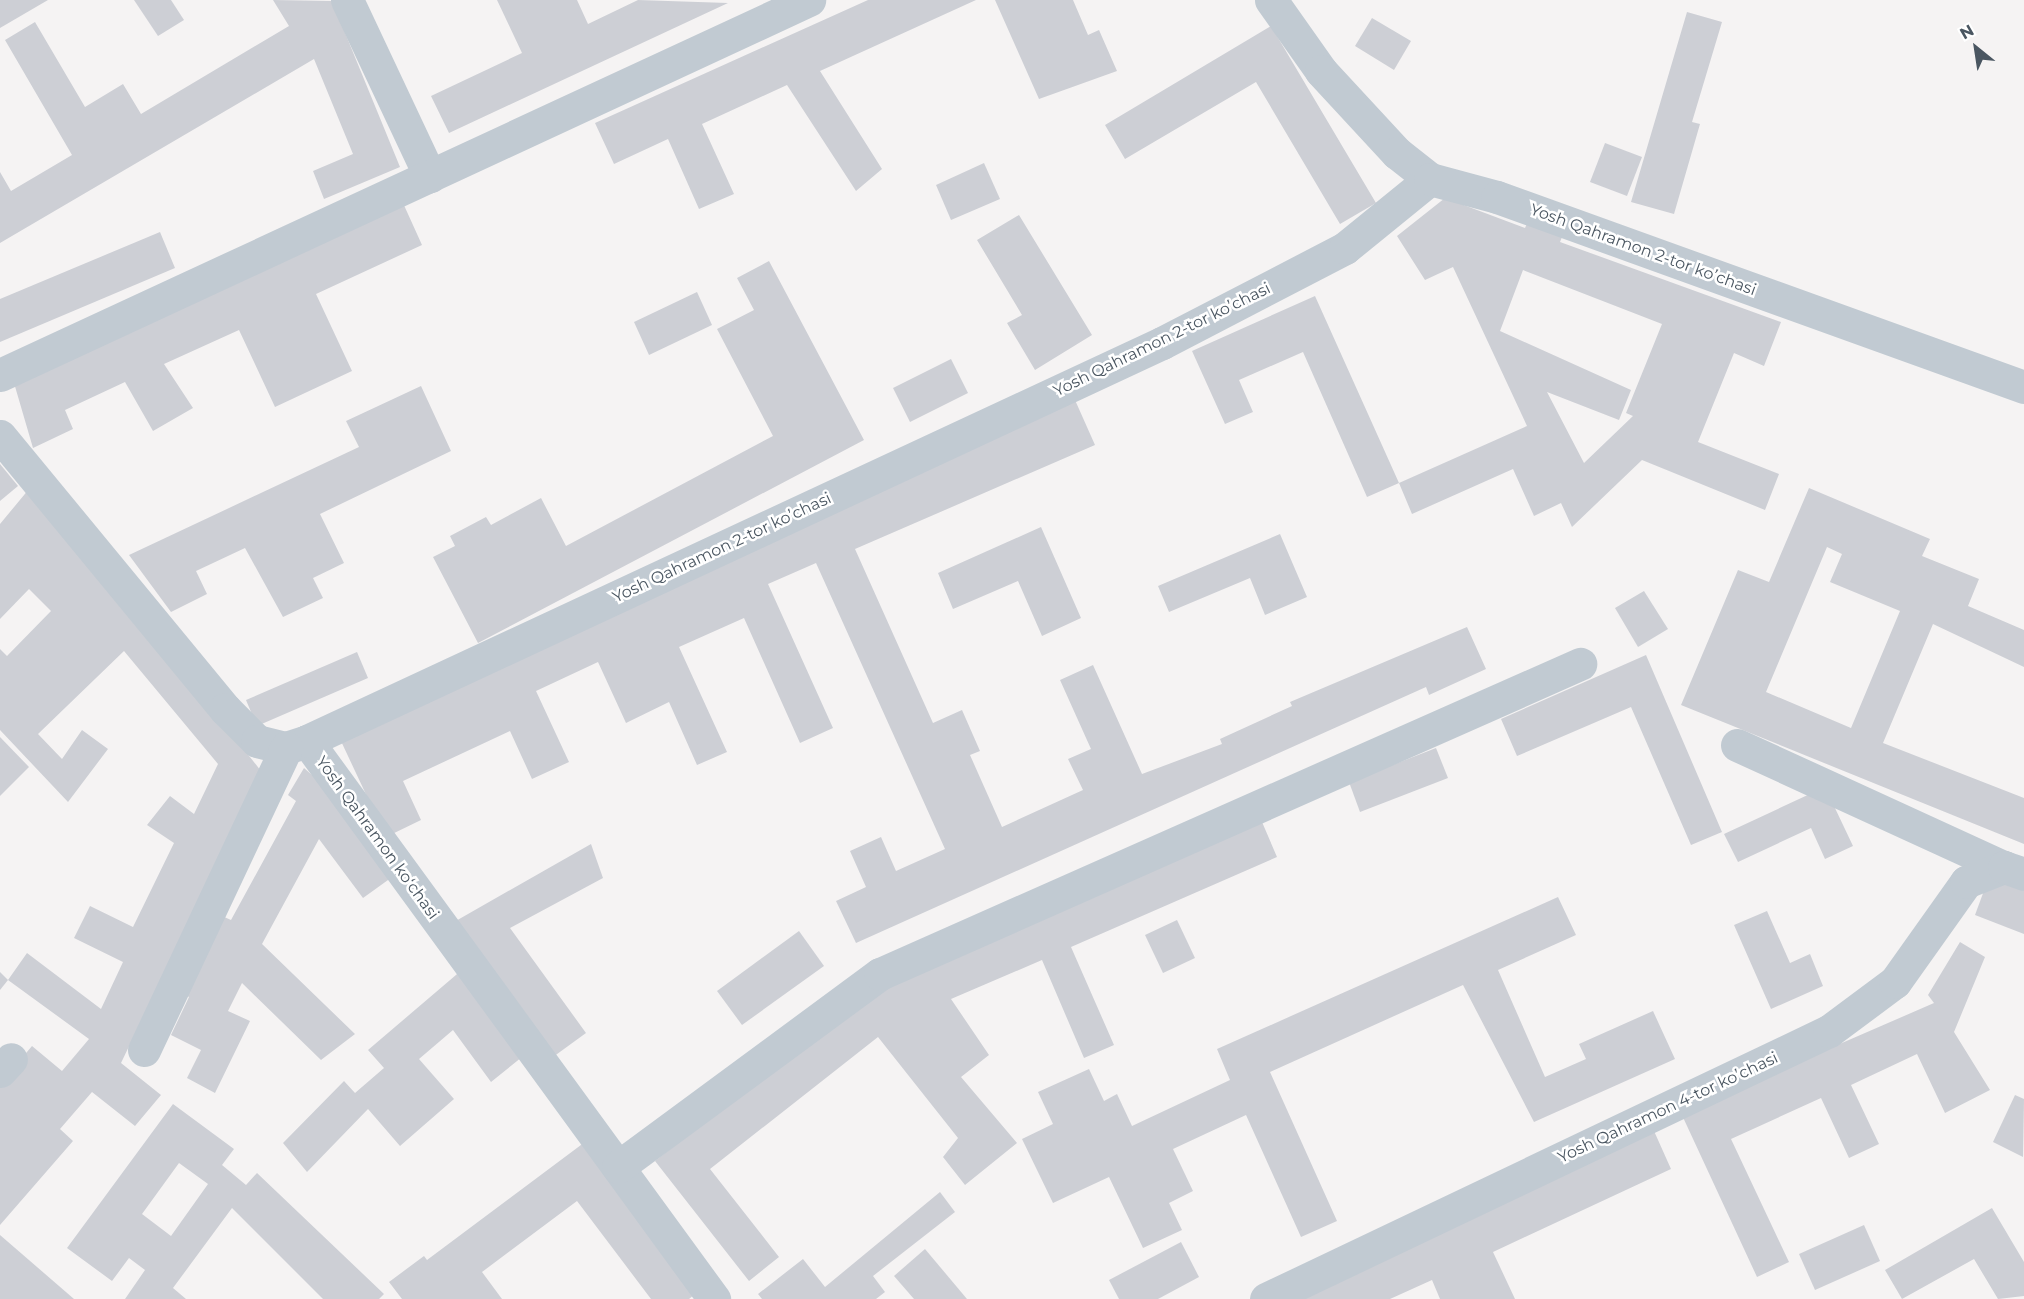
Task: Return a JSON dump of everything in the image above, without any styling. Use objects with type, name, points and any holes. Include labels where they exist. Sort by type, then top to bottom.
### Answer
[{"type":"street","points":[[347,0],[430,176]]},
{"type":"street","points":[[0,375],[809,0]]},
{"type":"street","points":[[1271,0],[1321,71],[1396,153],[1430,179]]},
{"type":"street","name":"Yosh Qahramon 2-tor koʼchasi","points":[[296,745],[1162,343],[1345,248],[1430,179],[1497,197],[2024,387]]},
{"type":"street","points":[[0,436],[225,709],[257,741],[296,745],[144,1050]]},
{"type":"street","points":[[618,1167],[880,974],[1580,664]]},
{"type":"street","name":"Yosh Qahramon koʻchasi","points":[[296,745],[618,1167],[714,1299]]},
{"type":"street","points":[[1737,745],[2014,870]]},
{"type":"street","name":"Yosh Qahramon 4-tor koʼchasi","points":[[1266,1299],[1829,1031],[1895,982],[1953,893],[2014,870]]},
{"type":"building","points":[[0,0],[48,0],[0,28]]},
{"type":"building","points":[[134,0],[171,0],[184,20],[158,36]]},
{"type":"building","points":[[273,0],[332,1],[400,167],[324,199],[313,171],[353,154],[314,59],[0,243],[0,172],[11,191],[72,155],[5,40],[35,22],[85,107],[123,84],[141,114],[289,26]]},
{"type":"building","points":[[497,0],[577,0],[588,24],[638,0],[728,3],[449,133],[431,96],[522,53]]},
{"type":"building","points":[[868,0],[976,0],[820,71],[882,169],[856,191],[787,85],[702,124],[734,194],[699,209],[668,139],[614,164],[595,123]]},
{"type":"building","points":[[995,0],[1073,0],[1088,35],[1099,30],[1117,71],[1039,99]]},
{"type":"building","points":[[1687,12],[1722,22],[1692,122],[1700,124],[1674,214],[1631,202]]},
{"type":"building","points":[[1372,18],[1411,41],[1394,70],[1355,46]]},
{"type":"building","points":[[1271,26],[1376,203],[1340,224],[1256,82],[1125,159],[1105,125]]},
{"type":"building","points":[[1605,143],[1642,157],[1627,196],[1590,182]]},
{"type":"building","points":[[984,163],[1000,199],[951,220],[936,185]]},
{"type":"building","points":[[1445,198],[1525,228],[1529,219],[1564,232],[1560,242],[1781,322],[1764,366],[1734,353],[1698,442],[1779,474],[1765,510],[1642,460],[1572,527],[1561,503],[1534,516],[1513,469],[1412,514],[1399,483],[1527,426],[1453,267],[1425,280],[1397,236]],"holes":[[[1523,270],[1662,324],[1626,413],[1633,416],[1584,463],[1547,392],[1619,420],[1631,390],[1500,331]]]},
{"type":"building","points":[[403,203],[422,245],[316,294],[352,371],[275,407],[239,330],[164,364],[193,408],[153,431],[125,382],[65,410],[73,429],[33,448],[14,383]]},
{"type":"building","points":[[1019,215],[1092,335],[1035,370],[1007,323],[1022,315],[977,240]]},
{"type":"building","points":[[160,232],[175,268],[0,342],[0,299]]},
{"type":"building","points":[[769,261],[864,440],[478,643],[433,557],[455,546],[450,536],[486,517],[491,525],[541,498],[566,546],[773,436],[717,329],[754,310],[737,278]]},
{"type":"building","points":[[697,292],[712,325],[649,355],[634,322]]},
{"type":"building","points":[[1315,296],[1399,483],[1367,497],[1303,352],[1239,380],[1253,412],[1225,424],[1192,351]]},
{"type":"building","points":[[951,359],[968,393],[910,422],[893,388]]},
{"type":"building","points":[[421,386],[451,451],[320,514],[344,563],[313,578],[323,598],[283,617],[245,548],[196,571],[207,594],[171,612],[129,555],[359,447],[346,421]]},
{"type":"building","points":[[1075,400],[1095,445],[855,549],[933,723],[962,710],[980,751],[970,755],[1002,827],[1083,790],[1068,759],[1091,749],[1060,680],[1093,665],[1142,774],[1222,744],[1220,739],[1292,706],[1290,702],[1467,627],[1486,669],[1429,695],[1426,687],[856,943],[836,901],[866,887],[850,851],[881,837],[896,871],[945,849],[816,563],[768,584],[833,728],[800,743],[744,618],[679,647],[727,752],[697,765],[669,702],[626,723],[598,662],[536,691],[569,762],[532,779],[510,731],[403,781],[421,820],[386,837],[340,739]]},
{"type":"building","points":[[0,464],[18,486],[0,501]]},
{"type":"building","points":[[34,483],[261,771],[121,1063],[161,1095],[135,1126],[92,1092],[60,1129],[73,1141],[0,1225],[0,1084],[32,1046],[62,1071],[89,1039],[8,980],[27,953],[101,1009],[123,962],[74,938],[90,906],[133,927],[174,843],[147,825],[170,796],[194,814],[218,764],[124,651],[38,734],[62,759],[82,730],[108,749],[68,802],[0,730],[0,649],[7,656],[51,611],[29,589],[0,619],[0,524]]},
{"type":"building","points":[[1809,488],[1930,539],[1922,556],[1979,579],[1968,606],[2024,630],[2024,667],[1933,624],[1883,743],[2024,798],[2024,844],[1681,705],[1738,570],[1769,582]],"holes":[[[1827,547],[1842,554],[1830,582],[1900,611],[1851,728],[1766,692]]]},
{"type":"building","points":[[1041,527],[1081,618],[1042,636],[1018,581],[953,609],[938,573]]},
{"type":"building","points":[[1280,534],[1307,597],[1265,615],[1250,578],[1169,612],[1158,586]]},
{"type":"building","points":[[1644,591],[1668,629],[1638,647],[1615,608]]},
{"type":"building","points":[[357,652],[368,678],[257,726],[246,700]]},
{"type":"building","points":[[1646,655],[1722,832],[1691,845],[1631,707],[1517,756],[1501,719]]},
{"type":"building","points":[[0,737],[29,767],[0,796]]},
{"type":"building","points":[[1436,748],[1448,778],[1360,812],[1349,782]]},
{"type":"building","points":[[304,768],[344,803],[395,875],[363,898],[319,839],[262,944],[355,1034],[321,1060],[242,983],[228,1011],[250,1021],[215,1093],[187,1078],[201,1050],[171,1035],[189,997],[184,994],[222,916],[231,920],[296,801],[288,795]]},
{"type":"building","points":[[1825,787],[1853,846],[1825,859],[1811,828],[1738,862],[1724,834]]},
{"type":"building","points":[[1259,815],[1277,857],[1071,947],[1114,1045],[1084,1058],[1042,960],[951,999],[989,1055],[961,1077],[1017,1143],[965,1185],[943,1157],[958,1138],[878,1037],[710,1169],[779,1257],[749,1281],[655,1161],[884,980]]},
{"type":"building","points":[[591,844],[603,878],[510,928],[586,1033],[553,1057],[454,922]]},
{"type":"building","points":[[1989,877],[2024,890],[2024,934],[1975,915]]},
{"type":"building","points":[[1558,897],[1576,935],[1498,970],[1545,1077],[1586,1059],[1579,1044],[1653,1011],[1675,1059],[1534,1122],[1463,985],[1270,1072],[1337,1221],[1301,1237],[1246,1115],[1173,1149],[1193,1191],[1169,1203],[1182,1230],[1143,1248],[1109,1177],[1053,1203],[1022,1139],[1053,1124],[1038,1092],[1089,1069],[1104,1101],[1117,1094],[1132,1126],[1230,1080],[1217,1049]]},
{"type":"building","points":[[1767,911],[1790,963],[1810,954],[1823,986],[1771,1009],[1734,925]]},
{"type":"building","points":[[1177,920],[1195,958],[1163,973],[1145,935]]},
{"type":"building","points":[[799,931],[824,966],[742,1025],[717,991]]},
{"type":"building","points":[[1960,942],[1985,957],[1954,1032],[1990,1090],[1945,1113],[1917,1054],[1851,1085],[1879,1144],[1849,1158],[1821,1098],[1731,1139],[1789,1262],[1757,1277],[1681,1113],[1934,1003],[1928,995]]},
{"type":"building","points":[[463,969],[527,1053],[491,1082],[453,1030],[419,1059],[454,1099],[400,1146],[368,1109],[307,1172],[283,1143],[344,1081],[355,1093],[384,1068],[368,1050]]},
{"type":"building","points":[[0,972],[8,980],[0,990]]},
{"type":"building","points":[[2015,1095],[2024,1099],[2023,1157],[1993,1142]]},
{"type":"building","points":[[173,1104],[234,1149],[222,1165],[246,1185],[257,1173],[384,1294],[379,1299],[323,1299],[232,1208],[173,1288],[186,1299],[125,1299],[145,1270],[129,1258],[112,1281],[67,1248]],"holes":[[[179,1163],[208,1184],[171,1236],[142,1214]]]},
{"type":"building","points":[[1654,1131],[1671,1169],[1493,1252],[1515,1299],[1440,1299],[1432,1280],[1390,1299],[1292,1299]]},
{"type":"building","points":[[589,1139],[701,1289],[689,1299],[651,1299],[577,1201],[482,1272],[502,1299],[402,1299],[389,1282],[424,1256],[427,1260]]},
{"type":"building","points":[[940,1192],[955,1212],[873,1276],[885,1292],[876,1299],[762,1299],[758,1294],[803,1259],[825,1287]]},
{"type":"building","points":[[1992,1208],[2024,1262],[2024,1296],[1998,1299],[1974,1259],[1902,1299],[1885,1270]]},
{"type":"building","points":[[1864,1225],[1880,1261],[1815,1290],[1799,1254]]},
{"type":"building","points":[[0,1235],[74,1299],[0,1299]]},
{"type":"building","points":[[1181,1242],[1199,1277],[1158,1299],[1119,1299],[1109,1280]]},
{"type":"building","points":[[925,1249],[967,1299],[914,1299],[894,1276]]}]
